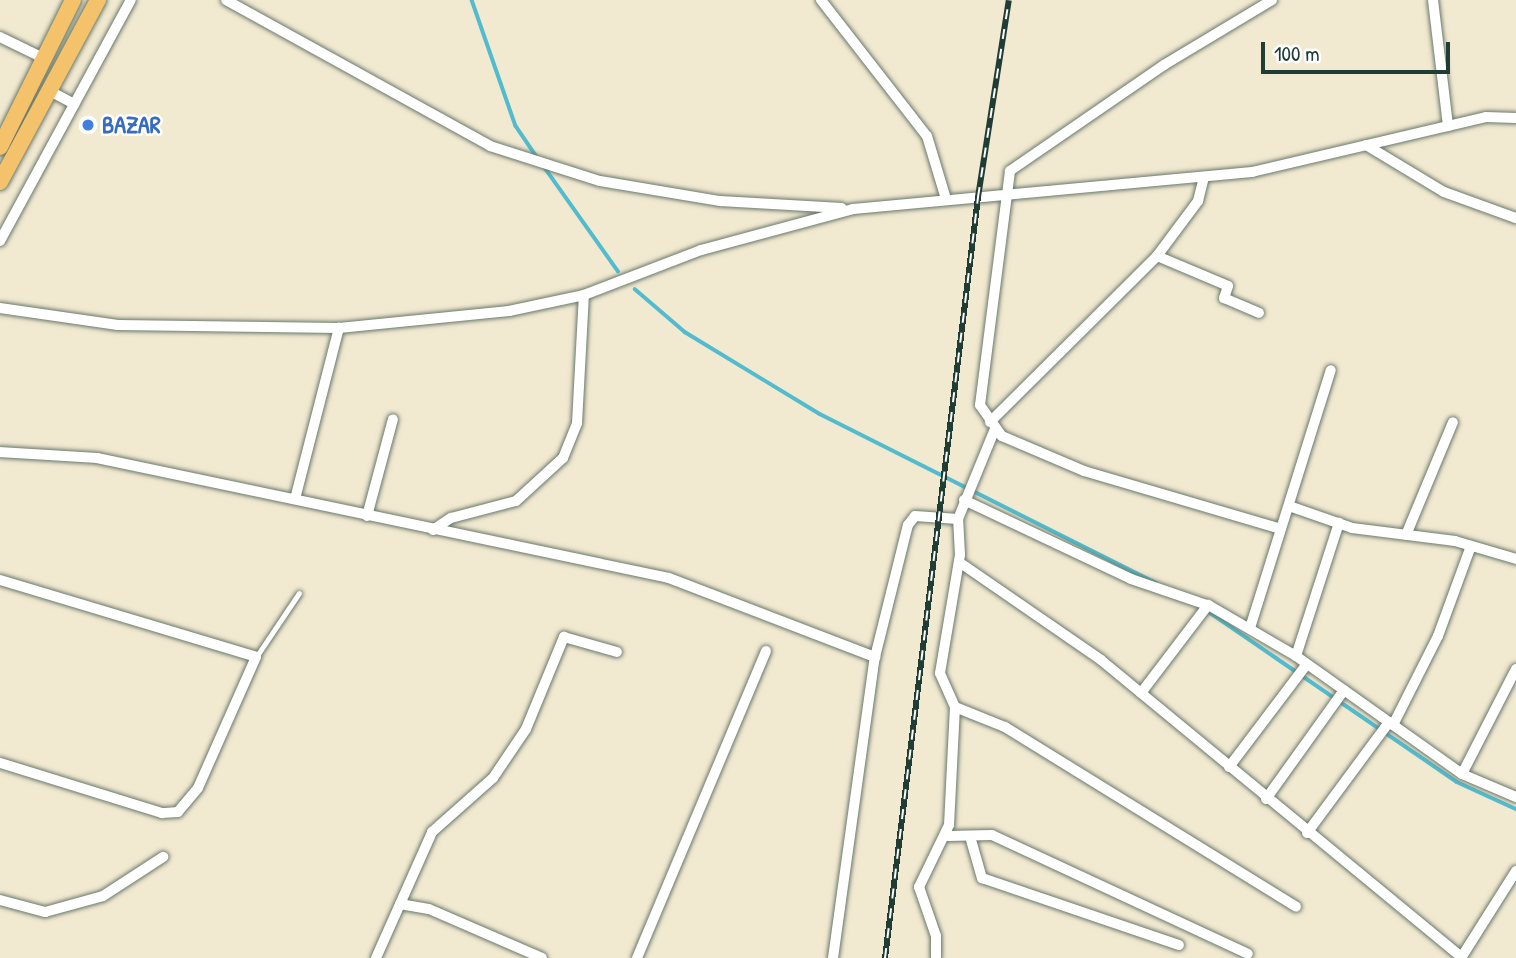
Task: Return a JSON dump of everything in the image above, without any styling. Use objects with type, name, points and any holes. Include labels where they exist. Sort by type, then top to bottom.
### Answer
[{"type":"highway","points":[[0,146],[74,0]]},
{"type":"highway","points":[[0,182],[98,0]]},
{"type":"street","points":[[0,241],[131,0]]},
{"type":"street","points":[[226,0],[490,146],[600,181],[719,201],[853,209]]},
{"type":"street","points":[[821,0],[927,136],[946,199]]},
{"type":"street","points":[[1272,0],[1017,162],[1004,194],[980,405],[993,426],[1084,471],[1281,529]]},
{"type":"street","points":[[1433,0],[1448,126]]},
{"type":"street","points":[[0,37],[43,58]]},
{"type":"street","points":[[48,90],[75,104]]},
{"type":"street","points":[[0,308],[118,325],[339,328],[509,311],[584,295],[701,250],[853,209],[1204,177],[1448,126],[1516,118]]},
{"type":"street","points":[[1366,145],[1444,192],[1516,218]]},
{"type":"street","points":[[936,958],[936,936],[919,887],[932,852],[948,836],[955,707],[940,673],[959,562],[958,519],[964,500],[993,426],[1157,256],[1198,201],[1204,177]]},
{"type":"street","points":[[1157,256],[1228,286],[1224,298],[1259,313]]},
{"type":"street","points":[[433,530],[451,518],[516,501],[563,458],[577,423],[584,295]]},
{"type":"street","points":[[295,499],[339,328]]},
{"type":"street","points":[[1250,628],[1331,370]]},
{"type":"street","points":[[367,516],[393,419]]},
{"type":"street","points":[[1406,535],[1453,422]]},
{"type":"street","points":[[0,452],[97,458],[669,578],[875,657]]},
{"type":"street","points":[[964,500],[1131,579],[1208,605],[1296,656],[1462,774],[1516,797]]},
{"type":"street","points":[[1289,506],[1339,523],[1471,546],[1516,559]]},
{"type":"street","points":[[832,958],[875,657],[911,518],[958,519]]},
{"type":"street","points":[[1296,656],[1339,523]]},
{"type":"street","points":[[1307,834],[1391,724],[1438,636],[1471,546]]},
{"type":"street","points":[[959,562],[1141,693],[1307,834],[1461,958],[1516,872]]},
{"type":"street","points":[[0,580],[256,657],[198,788],[178,811],[162,813],[0,763]]},
{"type":"street","points":[[1141,693],[1208,605]]},
{"type":"street","points":[[376,958],[432,832],[494,778],[526,729],[564,637],[617,652]]},
{"type":"street","points":[[637,958],[766,651]]},
{"type":"street","points":[[1229,767],[1307,664]]},
{"type":"street","points":[[1462,774],[1516,668]]},
{"type":"street","points":[[1266,799],[1345,690]]},
{"type":"street","points":[[955,707],[1075,768],[1296,907]]},
{"type":"street","points":[[948,836],[971,840],[992,835],[1248,954]]},
{"type":"street","points":[[971,840],[982,878],[1179,945]]},
{"type":"street","points":[[0,900],[45,912],[103,896],[163,857]]},
{"type":"street","points":[[400,904],[429,909],[542,958]]},
{"type":"lane","points":[[256,657],[299,593]]},
{"type":"waterway","points":[[472,0],[516,126],[538,159]]},
{"type":"waterway","points":[[543,165],[618,271]]},
{"type":"waterway","points":[[635,289],[685,332],[820,414],[1156,583]]},
{"type":"waterway","points":[[1206,610],[1457,782],[1516,809]]},
{"type":"railway","points":[[885,958],[978,197],[1009,0]]},
{"type":"place","name":"BAZAR","points":[[88,125]]}]
